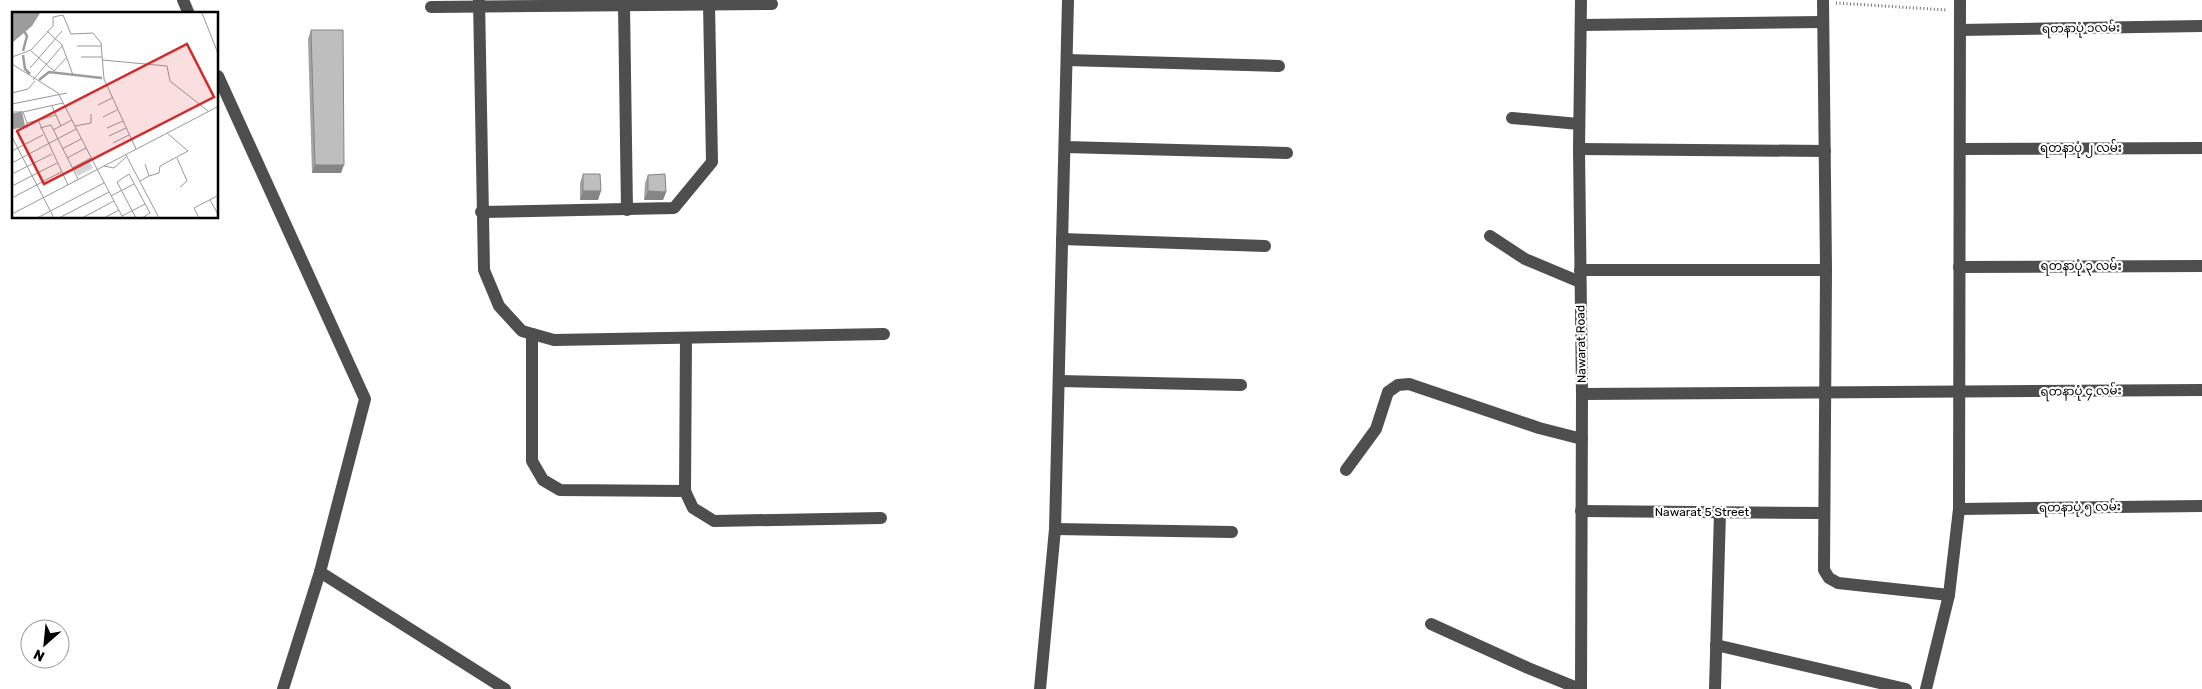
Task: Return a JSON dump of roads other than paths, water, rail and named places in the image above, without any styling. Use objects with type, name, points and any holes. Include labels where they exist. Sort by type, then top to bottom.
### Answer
[{"type":"street","points":[[183,0],[188,12]]},
{"type":"street","points":[[1040,689],[1055,529],[1068,0]]},
{"type":"street","name":"Nawarat Road","points":[[1581,0],[1579,124],[1582,394],[1581,689]]},
{"type":"street","points":[[1823,1],[1826,270],[1824,570],[1830,578],[1838,583],[1949,595]]},
{"type":"street","points":[[479,3],[481,212],[484,270],[499,306],[522,331],[554,340],[884,334]]},
{"type":"street","points":[[431,7],[479,3],[624,5],[772,4]]},
{"type":"street","points":[[481,212],[674,208],[712,162],[708,4]]},
{"type":"street","points":[[624,5],[626,210]]},
{"type":"street","points":[[1926,689],[1949,595],[1958,509],[1960,5]]},
{"type":"street","points":[[1581,25],[1823,22]]},
{"type":"street","name":"ရတနာပုံ ၁လမ်း","points":[[1960,30],[2202,26]]},
{"type":"street","points":[[1067,60],[1279,66]]},
{"type":"street","points":[[219,78],[365,399],[320,572],[283,689]]},
{"type":"street","points":[[1512,118],[1579,124]]},
{"type":"street","points":[[1065,147],[1287,153]]},
{"type":"street","name":"ရတနာပုံ ၂ လမ်း","points":[[1960,149],[2202,148]]},
{"type":"street","points":[[1579,149],[1825,151]]},
{"type":"street","points":[[1490,236],[1525,259],[1580,276],[1826,270]]},
{"type":"street","points":[[1062,239],[1265,246]]},
{"type":"street","name":"ရတနာပုံ ၃ လမ်း","points":[[1960,266],[2202,266]]},
{"type":"street","points":[[532,334],[532,460],[543,480],[560,490],[685,491]]},
{"type":"street","points":[[686,338],[685,491],[693,508],[714,521],[881,518]]},
{"type":"street","points":[[1059,382],[1241,384]]},
{"type":"street","points":[[1346,470],[1376,429],[1388,392],[1398,385],[1409,384],[1539,428],[1582,439]]},
{"type":"street","name":"ရတနာပုံ ၄ လမ်း","points":[[1582,394],[2202,390]]},
{"type":"street","name":"ရတနာပုံ ၅ လမ်း","points":[[1958,509],[2202,506]]},
{"type":"street","name":"Nawarat 5 Street","points":[[1581,511],[1823,513]]},
{"type":"street","points":[[1715,689],[1720,512]]},
{"type":"street","points":[[1055,529],[1232,532]]},
{"type":"street","points":[[320,572],[505,689]]},
{"type":"street","points":[[1431,624],[1528,668],[1581,689]]},
{"type":"street","points":[[1716,645],[1906,689]]}]
